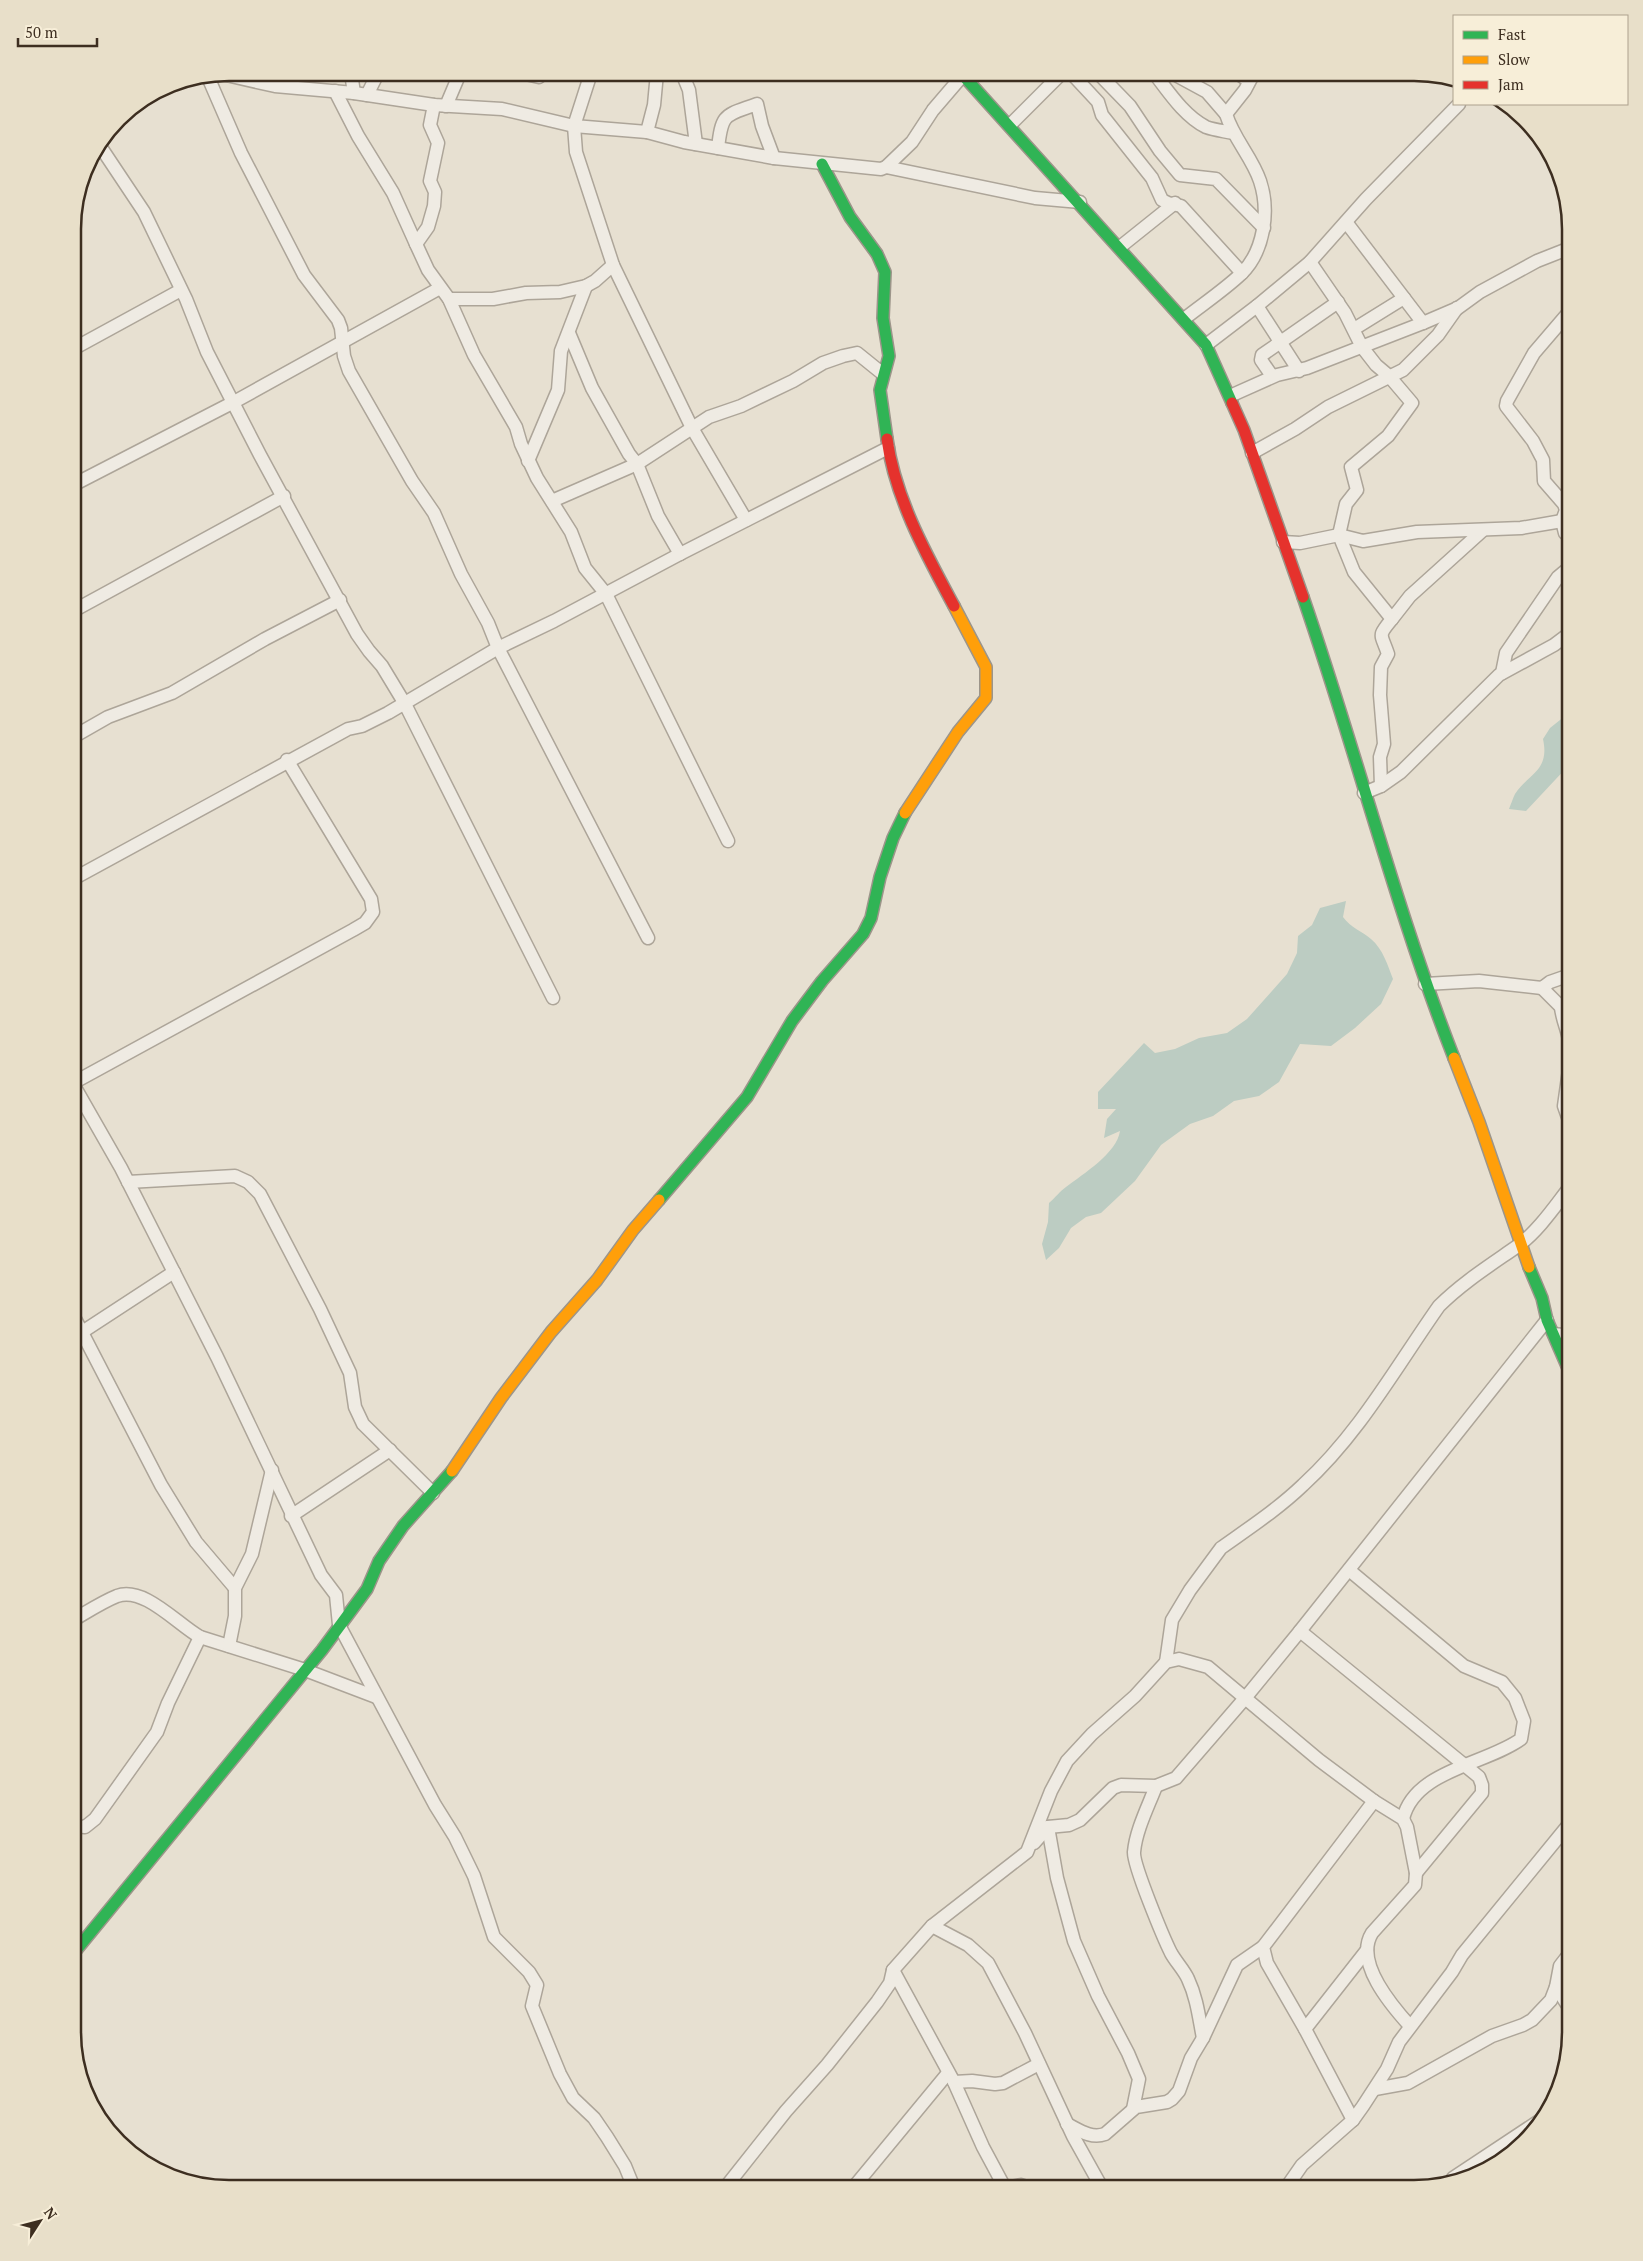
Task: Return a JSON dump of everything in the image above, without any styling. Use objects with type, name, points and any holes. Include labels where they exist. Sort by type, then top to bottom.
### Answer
[{"type":"street","points":[[261,82],[275,86],[354,93],[440,106],[502,109],[574,126],[647,132],[696,144],[774,158],[882,169],[912,142],[933,110],[956,82]]},
{"type":"street","points":[[352,82],[354,93]]},
{"type":"street","points":[[367,95],[373,82]]},
{"type":"street","points":[[416,244],[428,227],[434,206],[435,192],[430,181],[438,143],[430,125],[454,82]]},
{"type":"street","points":[[588,82],[574,126],[576,152],[613,265],[692,428],[746,520]]},
{"type":"street","points":[[647,132],[654,105],[657,82]]},
{"type":"street","points":[[686,82],[689,90],[696,144]]},
{"type":"street","points":[[970,82],[1080,202],[1206,345],[1230,396],[1252,453],[1329,673],[1364,793],[1425,984],[1478,1122],[1520,1244],[1542,1298],[1547,1320],[1562,1354]]},
{"type":"street","points":[[1010,125],[1053,82]]},
{"type":"street","points":[[1079,82],[1098,102],[1102,115],[1152,178],[1162,200],[1181,206],[1242,273]]},
{"type":"street","points":[[1107,82],[1130,106],[1160,151],[1180,175],[1216,179],[1264,228]]},
{"type":"street","points":[[1161,82],[1172,96],[1200,123],[1208,128],[1233,133]]},
{"type":"street","points":[[1184,319],[1242,273],[1251,261],[1266,219],[1261,182],[1233,133],[1226,114],[1207,92],[1189,82]]},
{"type":"street","points":[[1226,114],[1248,82]]},
{"type":"street","points":[[211,83],[241,153],[304,275],[338,320],[344,341],[344,356],[349,371],[409,476],[434,513],[461,574],[488,623],[498,648],[648,938]]},
{"type":"street","points":[[335,91],[358,136],[394,193],[428,270],[449,299],[474,355],[516,427],[528,461],[571,532],[585,568],[606,594],[728,841]]},
{"type":"street","points":[[718,148],[720,128],[725,118],[757,104],[762,126],[774,158]]},
{"type":"street","points":[[1206,345],[1258,306],[1310,262],[1458,105]]},
{"type":"street","points":[[103,151],[144,212],[181,290],[207,352],[357,634],[382,666],[405,704],[553,998]]},
{"type":"street","points":[[81,1943],[305,1670],[367,1589],[379,1560],[402,1526],[457,1466],[501,1398],[551,1332],[597,1280],[633,1230],[746,1097],[792,1021],[822,981],[863,934],[871,918],[880,877],[893,838],[903,816],[943,754],[986,698],[986,667],[930,561],[902,497],[888,448],[880,390],[890,350],[883,318],[885,272],[877,254],[861,234],[822,164]]},
{"type":"street","points":[[886,167],[1035,198],[1080,202]]},
{"type":"street","points":[[1120,247],[1175,203]]},
{"type":"street","points":[[1346,222],[1423,323]]},
{"type":"street","points":[[1230,396],[1272,376],[1299,370],[1362,347],[1458,308],[1522,269],[1562,252]]},
{"type":"street","points":[[1310,262],[1338,302],[1362,347],[1376,365],[1411,399],[1412,406],[1388,436],[1351,467],[1357,490],[1346,504],[1340,535],[1354,572],[1392,619]]},
{"type":"street","points":[[449,299],[492,299],[526,293],[560,292],[586,286],[596,281],[613,265]]},
{"type":"street","points":[[528,461],[558,390],[562,352],[586,286]]},
{"type":"street","points":[[82,480],[234,402],[440,288]]},
{"type":"street","points":[[82,344],[181,290]]},
{"type":"street","points":[[1354,329],[1404,298]]},
{"type":"street","points":[[1272,376],[1261,357],[1338,302]]},
{"type":"street","points":[[1258,306],[1299,370]]},
{"type":"street","points":[[1252,453],[1295,429],[1328,406],[1410,364],[1438,335],[1458,308]]},
{"type":"street","points":[[1562,320],[1534,353],[1506,400],[1506,406],[1533,441],[1541,455],[1544,481],[1562,502]]},
{"type":"street","points":[[569,333],[592,388],[636,464],[658,516],[680,554]]},
{"type":"street","points":[[552,501],[636,464],[709,417],[741,406],[842,356],[857,354],[883,374]]},
{"type":"street","points":[[82,874],[287,760],[348,729],[362,726],[405,704],[498,648],[888,448]]},
{"type":"street","points":[[82,606],[284,496]]},
{"type":"street","points":[[1282,542],[1300,543],[1340,535],[1364,541],[1417,532],[1521,528],[1562,520]]},
{"type":"street","points":[[1381,786],[1380,757],[1384,744],[1380,695],[1382,667],[1388,654],[1380,636],[1382,630],[1410,596],[1482,531]]},
{"type":"street","points":[[1502,673],[1506,653],[1562,574]]},
{"type":"street","points":[[82,732],[108,717],[146,701],[172,693],[265,639],[340,600]]},
{"type":"street","points":[[1364,793],[1381,786],[1401,772],[1476,696],[1502,673],[1525,662],[1562,639]]},
{"type":"street","points":[[82,1078],[353,930],[365,923],[373,912],[371,899],[287,760]]},
{"type":"street","points":[[1542,988],[1550,982],[1562,978]]},
{"type":"street","points":[[1425,984],[1479,981],[1542,988],[1562,1005]]},
{"type":"street","points":[[82,1099],[128,1182],[174,1272],[272,1470],[291,1516],[321,1575],[336,1595],[339,1625],[376,1697],[474,1876],[494,1937],[529,1972],[537,1985],[532,2006],[560,2074],[573,2098],[594,2118],[625,2166],[630,2179]]},
{"type":"street","points":[[128,1182],[235,1176],[248,1182],[260,1194],[320,1309],[350,1373],[355,1408],[363,1424],[433,1493]]},
{"type":"street","points":[[1027,1852],[1051,1791],[1068,1761],[1092,1734],[1135,1696],[1166,1662],[1172,1620],[1211,1559],[1221,1548],[1303,1486],[1377,1399],[1423,1328],[1445,1300],[1498,1258],[1520,1244],[1562,1196]]},
{"type":"street","points":[[81,1333],[174,1272]]},
{"type":"street","points":[[732,2179],[786,2111],[828,2065],[877,2002],[890,1983],[894,1970],[932,1926],[1027,1852],[1048,1828],[1070,1825],[1080,1820],[1113,1788],[1121,1784],[1156,1786],[1176,1778],[1246,1697],[1349,1570],[1547,1320]]},
{"type":"street","points":[[1554,1334],[1562,1335]]},
{"type":"street","points":[[81,1341],[161,1485],[196,1542],[236,1588]]},
{"type":"street","points":[[291,1516],[390,1450]]},
{"type":"street","points":[[229,1646],[235,1616],[236,1588],[252,1554],[272,1470]]},
{"type":"street","points":[[1349,1570],[1464,1666],[1502,1682],[1515,1698],[1524,1721],[1521,1739],[1507,1749],[1464,1764],[1417,1793],[1405,1811],[1403,1819]]},
{"type":"street","points":[[81,1616],[118,1596],[136,1594],[154,1604],[186,1629],[200,1637],[305,1670],[376,1697]]},
{"type":"street","points":[[1300,1630],[1480,1777],[1482,1793],[1416,1874]]},
{"type":"street","points":[[81,1827],[85,1827],[96,1820],[157,1732],[168,1703],[200,1637]]},
{"type":"street","points":[[1166,1662],[1179,1659],[1208,1667],[1319,1760],[1374,1801],[1403,1819],[1407,1827],[1416,1874],[1415,1885],[1372,1933],[1367,1941],[1367,1950],[1372,1971],[1386,2000],[1410,2026]]},
{"type":"street","points":[[1156,1786],[1138,1834],[1134,1853],[1140,1877],[1171,1952],[1187,1977],[1192,1989],[1198,2006],[1203,2038]]},
{"type":"street","points":[[1067,2124],[1091,2136],[1099,2136],[1105,2134],[1133,2109],[1142,2104],[1167,2102],[1172,2099],[1178,2091],[1191,2058],[1203,2038],[1238,1965],[1263,1947],[1374,1801]]},
{"type":"street","points":[[1048,1828],[1057,1878],[1074,1941],[1098,1996],[1128,2053],[1138,2079],[1133,2109]]},
{"type":"street","points":[[1292,2180],[1302,2165],[1353,2120],[1375,2089],[1399,2042],[1410,2026],[1499,1908],[1562,1833]]},
{"type":"street","points":[[932,1926],[968,1944],[988,1963],[1025,2033],[1067,2124],[1097,2180]]},
{"type":"street","points":[[1263,1947],[1267,1963],[1305,2029],[1353,2120]]},
{"type":"street","points":[[1305,2029],[1367,1950]]},
{"type":"street","points":[[1375,2089],[1408,2083],[1492,2036],[1532,2020],[1551,2000],[1562,1963]]},
{"type":"street","points":[[894,1970],[951,2078],[1001,2180]]},
{"type":"street","points":[[1556,1987],[1562,1996]]},
{"type":"street","points":[[951,2078],[995,2084],[1003,2083],[1039,2064]]},
{"type":"street","points":[[861,2180],[951,2078]]},
{"type":"street","points":[[1467,2169],[1520,2134]]},
{"type":"shaded area","points":[[1562,718],[1562,773],[1526,811],[1509,809],[1515,794],[1541,765],[1544,758],[1543,739],[1550,728]]},
{"type":"shaded area","points":[[1346,901],[1343,917],[1349,924],[1368,936],[1375,943],[1385,958],[1393,979],[1381,1004],[1355,1028],[1331,1046],[1300,1044],[1279,1082],[1259,1096],[1234,1101],[1213,1116],[1190,1124],[1161,1145],[1135,1181],[1101,1213],[1086,1217],[1071,1228],[1059,1248],[1046,1260],[1042,1244],[1048,1222],[1049,1203],[1106,1155],[1118,1139],[1120,1131],[1104,1138],[1107,1119],[1116,1109],[1098,1109],[1098,1092],[1144,1043],[1155,1053],[1175,1049],[1199,1038],[1227,1033],[1247,1019],[1287,974],[1297,953],[1298,936],[1312,925],[1320,908]]},
{"type":"traffic: fast","points":[[969,82],[1206,345],[1232,403]]},
{"type":"traffic: fast","points":[[822,164],[850,217],[877,254],[885,272],[883,318],[889,356],[880,390],[887,439]]},
{"type":"traffic: fast","points":[[1303,597],[1341,712],[1394,886],[1454,1058]]},
{"type":"traffic: fast","points":[[659,1200],[747,1097],[792,1021],[822,981],[863,934],[871,918],[880,877],[893,838],[905,813]]},
{"type":"traffic: fast","points":[[1529,1267],[1542,1298],[1547,1320],[1562,1355]]},
{"type":"traffic: fast","points":[[81,1944],[322,1650],[367,1589],[379,1561],[403,1526],[452,1471]]},
{"type":"traffic: slow","points":[[905,813],[958,732],[986,698],[986,667],[954,606]]},
{"type":"traffic: slow","points":[[1454,1058],[1479,1122],[1529,1267]]},
{"type":"traffic: slow","points":[[452,1471],[501,1398],[551,1332],[597,1280],[633,1230],[659,1200]]},
{"type":"traffic: jam","points":[[1232,403],[1244,430],[1303,597]]},
{"type":"traffic: jam","points":[[887,439],[891,461],[904,504],[954,606]]}]
